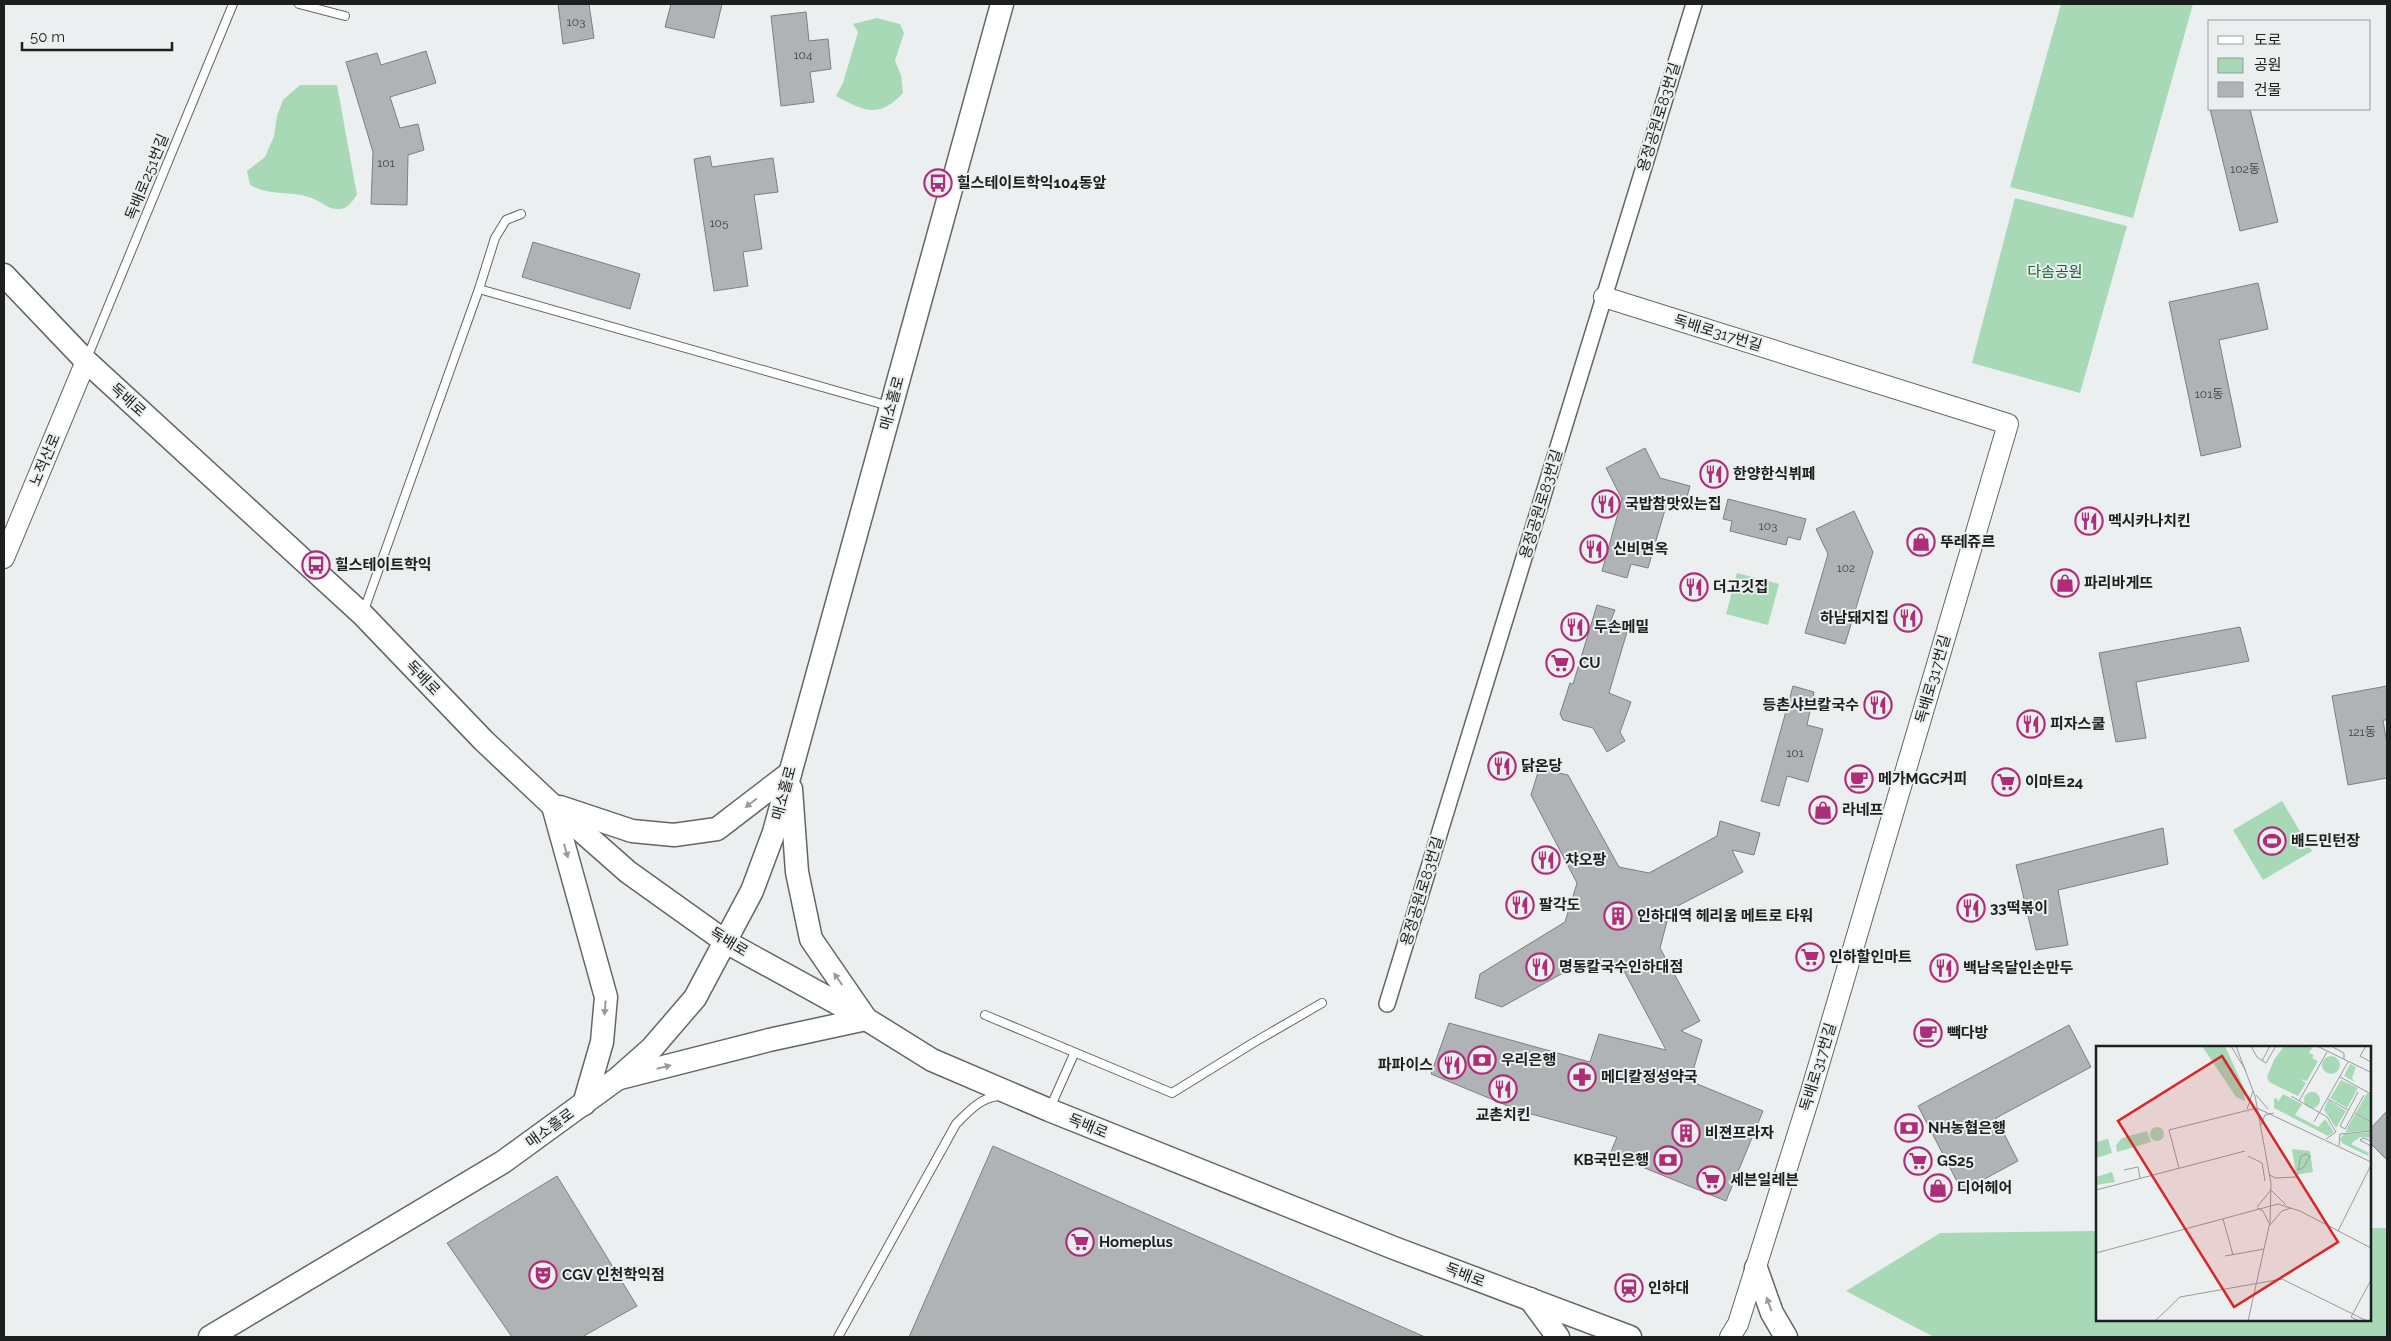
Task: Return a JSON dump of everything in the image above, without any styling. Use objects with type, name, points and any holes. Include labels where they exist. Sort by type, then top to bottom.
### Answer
[{"type":"main road","name":"매소홀로","points":[[210,1337],[503,1162],[617,1079],[652,1048],[695,998],[752,890],[774,832],[1002,4]]},
{"type":"main road","name":"독배로","points":[[4,276],[86,361],[363,615],[484,741],[552,804],[628,872],[726,942],[866,1019],[932,1060],[1049,1110],[1394,1248],[1630,1337]]},
{"type":"main road","points":[[552,804],[632,831],[674,835],[717,829],[790,773]]},
{"type":"main road","points":[[617,1079],[769,1040],[866,1019],[811,939],[797,872],[790,773]]},
{"type":"main road","points":[[552,804],[606,997],[602,1042],[584,1104]]},
{"type":"main road","points":[[1756,1268],[1772,1313],[1786,1337]]},
{"type":"main road","points":[[1530,1299],[1558,1337]]},
{"type":"street","name":"용정공원로83번길","points":[[1387,1004],[1694,4]]},
{"type":"street","name":"독배로317번길","points":[[1604,297],[2008,424],[1809,1098],[1738,1324],[1730,1337]]},
{"type":"street","name":"노적산로","points":[[4,558],[86,361]]},
{"type":"lane","name":"독배로251번길","points":[[86,361],[233,4]]},
{"type":"lane","points":[[299,4],[345,16]]},
{"type":"lane","points":[[363,615],[479,289],[495,238],[506,220],[521,214]]},
{"type":"lane","points":[[479,289],[891,406]]},
{"type":"lane","points":[[985,1015],[1074,1054],[1172,1093],[1253,1043],[1322,1004]]},
{"type":"lane","points":[[1049,1110],[1074,1054]]},
{"type":"lane","points":[[838,1337],[956,1124],[971,1109],[988,1097],[1012,1094]]},
{"type":"green space","points":[[2061,4],[2193,4],[2133,218],[2010,187]]},
{"type":"green space","points":[[877,18],[900,24],[904,33],[895,61],[901,75],[903,93],[886,107],[871,110],[855,106],[836,96],[843,83],[858,32],[853,24]]},
{"type":"green space","points":[[300,85],[337,85],[357,195],[345,208],[336,209],[306,196],[266,191],[250,185],[247,171],[265,157],[274,136],[277,116],[283,100]]},
{"type":"green space","name":"다솜공원","points":[[2015,198],[2127,226],[2080,393],[1972,363]]},
{"type":"green space","points":[[1737,573],[1779,584],[1768,625],[1726,614]]},
{"type":"green space","name":"배드민턴장","points":[[2282,801],[2312,851],[2263,880],[2233,830]]},
{"type":"green space","points":[[2371,1228],[2387,1228],[2387,1337],[1934,1337],[1846,1291],[1940,1233],[2096,1231],[2096,1321],[2371,1321]]},
{"type":"building","points":[[558,4],[589,4],[594,38],[563,44]]},
{"type":"building","points":[[671,4],[722,4],[714,38],[665,27]]},
{"type":"building","points":[[806,12],[809,41],[828,39],[831,69],[810,72],[814,102],[781,106],[771,16]]},
{"type":"building","points":[[426,51],[436,83],[390,97],[400,128],[418,124],[424,150],[408,155],[407,205],[371,204],[373,152],[346,62],[377,53],[381,65]]},
{"type":"building","points":[[2210,110],[2250,110],[2278,222],[2240,231]]},
{"type":"building","points":[[710,156],[712,167],[773,158],[778,192],[754,195],[762,249],[743,252],[748,286],[714,291],[694,159]]},
{"type":"building","points":[[533,242],[640,274],[630,309],[522,277]]},
{"type":"building","points":[[2258,283],[2268,329],[2219,340],[2241,447],[2201,456],[2169,302]]},
{"type":"building","points":[[1645,448],[1660,478],[1690,486],[1684,508],[1667,503],[1648,568],[1631,564],[1627,578],[1602,571],[1622,499],[1606,468]]},
{"type":"building","points":[[1728,499],[1806,519],[1800,540],[1788,537],[1786,545],[1730,531],[1732,521],[1723,519]]},
{"type":"building","points":[[1854,511],[1873,552],[1845,644],[1805,633],[1828,554],[1816,529]]},
{"type":"building","points":[[1597,605],[1615,610],[1611,620],[1629,625],[1609,693],[1631,702],[1620,732],[1625,741],[1607,752],[1593,728],[1563,720],[1560,714],[1570,683],[1573,684]]},
{"type":"building","points":[[2240,627],[2249,661],[2136,682],[2146,738],[2116,742],[2099,653]]},
{"type":"building","points":[[1793,686],[1814,692],[1807,725],[1823,729],[1808,782],[1787,776],[1779,806],[1761,801]]},
{"type":"building","points":[[2387,686],[2387,720],[2383,720],[2387,744],[2387,778],[2348,785],[2332,696]]},
{"type":"building","points":[[1539,769],[1568,775],[1619,867],[1649,873],[1717,836],[1720,821],[1760,833],[1754,855],[1732,850],[1743,872],[1670,910],[1660,948],[1700,1021],[1681,1031],[1702,1040],[1690,1081],[1763,1111],[1726,1201],[1610,1154],[1617,1137],[1520,1111],[1431,1074],[1449,1023],[1590,1062],[1599,1034],[1666,1050],[1624,971],[1579,964],[1502,1007],[1475,998],[1480,974],[1565,922],[1577,883],[1531,795]]},
{"type":"building","points":[[2163,828],[2168,864],[2058,890],[2068,945],[2036,950],[2016,865]]},
{"type":"building","points":[[2069,1025],[2091,1067],[1996,1118],[2018,1161],[1962,1191],[1918,1106]]},
{"type":"building","points":[[2387,1111],[2387,1160],[2371,1144],[2371,1128]]},
{"type":"building","name":"Homeplus","points":[[993,1146],[1425,1337],[909,1337]]},
{"type":"building","name":"CGV 인천학익점","points":[[557,1176],[637,1306],[582,1337],[512,1337],[447,1243]]},
{"type":"place","name":"힐스테이트학익104동앞","points":[[938,183]]},
{"type":"place","name":"한양한식뷔페","points":[[1714,474]]},
{"type":"place","name":"국밥참맛있는집","points":[[1606,504]]},
{"type":"place","name":"멕시카나치킨","points":[[2089,521]]},
{"type":"place","name":"뚜레쥬르","points":[[1921,542]]},
{"type":"place","name":"신비면옥","points":[[1594,549]]},
{"type":"place","name":"힐스테이트학익","points":[[316,565]]},
{"type":"place","name":"파리바게뜨","points":[[2065,583]]},
{"type":"place","name":"더고깃집","points":[[1694,587]]},
{"type":"place","name":"하남돼지집","points":[[1908,618]]},
{"type":"place","name":"두손메밀","points":[[1575,627]]},
{"type":"place","name":"CU","points":[[1560,663]]},
{"type":"place","name":"등촌샤브칼국수","points":[[1878,705]]},
{"type":"place","name":"피자스쿨","points":[[2031,724]]},
{"type":"place","name":"닭온당","points":[[1502,766]]},
{"type":"place","name":"메가MGC커피","points":[[1859,779]]},
{"type":"place","name":"이마트24","points":[[2006,782]]},
{"type":"place","name":"라네프","points":[[1823,810]]},
{"type":"place","name":"배드민턴장","points":[[2272,841]]},
{"type":"place","name":"챠오팡","points":[[1546,860]]},
{"type":"place","name":"팔각도","points":[[1520,905]]},
{"type":"place","name":"33떡볶이","points":[[1971,908]]},
{"type":"place","name":"인하대역 헤리움 메트로 타워","points":[[1618,916]]},
{"type":"place","name":"인하할인마트","points":[[1810,957]]},
{"type":"place","name":"명동칼국수인하대점","points":[[1540,967]]},
{"type":"place","name":"백남옥달인손만두","points":[[1944,968]]},
{"type":"place","name":"빽다방","points":[[1928,1033]]},
{"type":"place","name":"우리은행","points":[[1482,1060]]},
{"type":"place","name":"파파이스","points":[[1452,1065]]},
{"type":"place","name":"메디칼정성약국","points":[[1582,1077]]},
{"type":"place","name":"교촌치킨","points":[[1503,1089]]},
{"type":"place","name":"NH농협은행","points":[[1909,1128]]},
{"type":"place","name":"비젼프라자","points":[[1686,1133]]},
{"type":"place","name":"KB국민은행","points":[[1668,1160]]},
{"type":"place","name":"GS25","points":[[1918,1161]]},
{"type":"place","name":"세븐일레븐","points":[[1711,1180]]},
{"type":"place","name":"디어헤어","points":[[1938,1188]]},
{"type":"place","name":"Homeplus","points":[[1080,1242]]},
{"type":"place","name":"CGV 인천학익점","points":[[543,1275]]},
{"type":"place","name":"인하대","points":[[1629,1288]]}]
